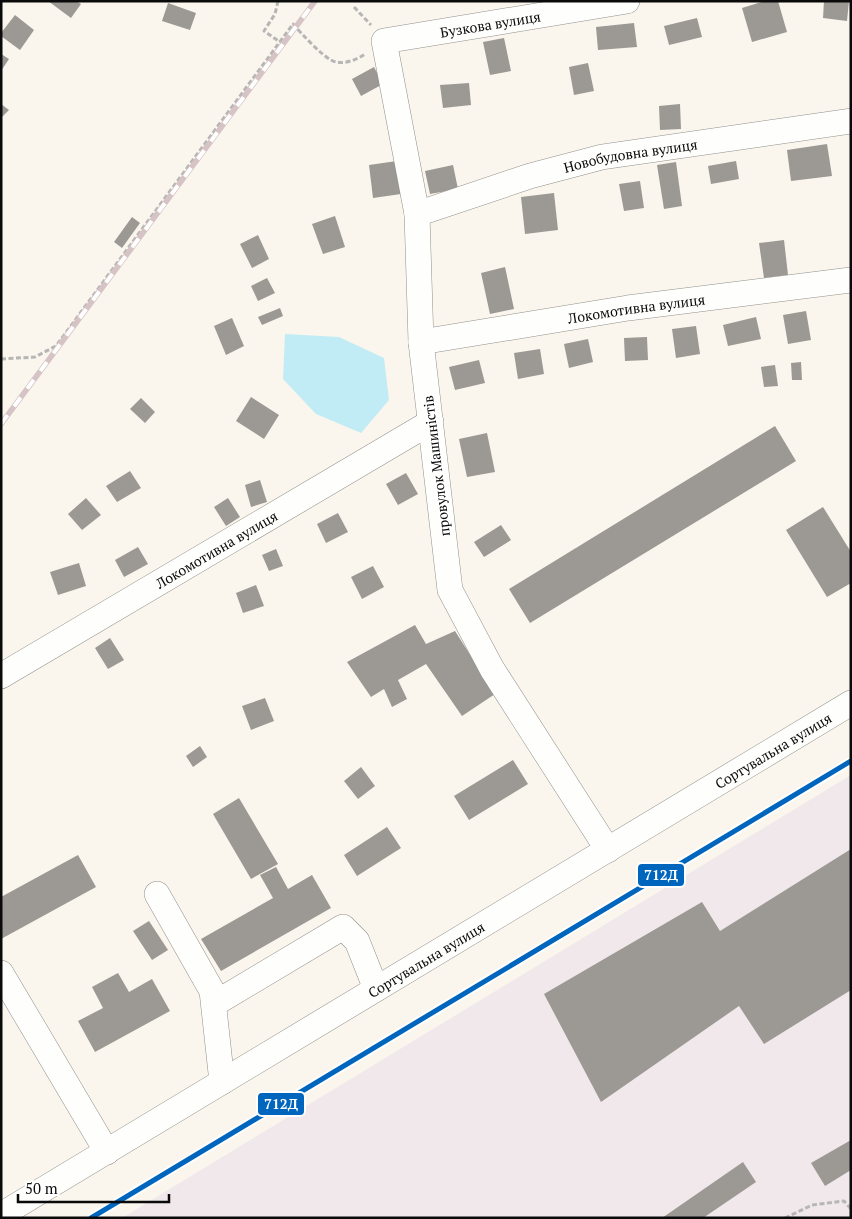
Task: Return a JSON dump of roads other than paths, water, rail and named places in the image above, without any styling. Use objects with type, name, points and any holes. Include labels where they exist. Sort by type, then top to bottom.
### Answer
[{"type":"street","name":"Бузкова вулиця","points":[[384,41],[618,2]]},
{"type":"street","name":"провулок Машиністів","points":[[384,41],[417,214],[421,342],[450,590],[492,669],[608,850]]},
{"type":"street","name":"Новобудовна вулиця","points":[[417,214],[530,176],[602,157],[851,121]]},
{"type":"street","name":"Локомотивна вулиця","points":[[421,342],[628,308],[851,280]]},
{"type":"street","name":"Локомотивна вулиця","points":[[1,676],[431,422]]},
{"type":"street","name":"Сортувальна вулиця","points":[[1,1215],[851,703]]},
{"type":"street","points":[[157,894],[212,990],[222,1082]]},
{"type":"street","points":[[214,1004],[342,927],[357,941],[376,989]]},
{"type":"street","points":[[1,973],[107,1152]]},
{"type":"water","points":[[285,334],[339,337],[384,358],[389,400],[361,433],[316,414],[283,379]]},
{"type":"railway","points":[[1,424],[315,1]]}]
